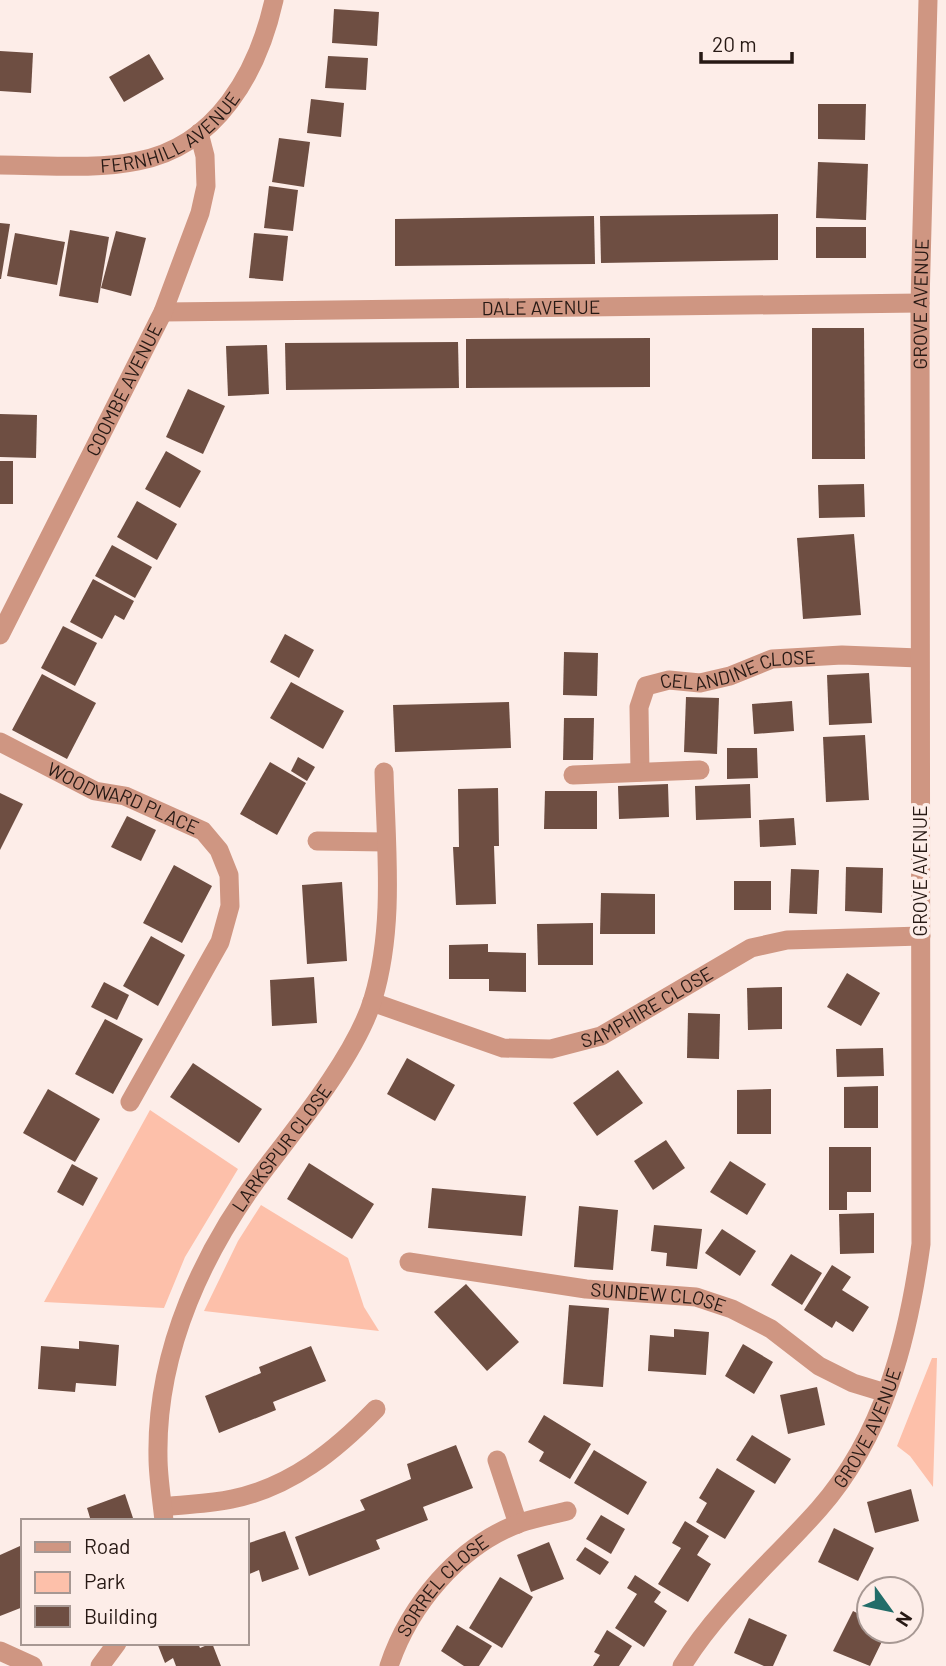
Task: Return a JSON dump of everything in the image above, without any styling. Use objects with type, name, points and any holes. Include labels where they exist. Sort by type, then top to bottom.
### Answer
[{"type":"street","name":"FERNHILL AVENUE","points":[[0,165],[139,161],[162,155],[199,133],[219,115],[242,85],[268,26],[274,0]]},
{"type":"street","name":"GROVE AVENUE","points":[[682,1666],[711,1623],[821,1507],[848,1470],[886,1393],[901,1356],[912,1315],[921,1244],[920,303],[928,0]]},
{"type":"street","points":[[926,75],[946,75]]},
{"type":"street","name":"COOMBE AVENUE","points":[[0,635],[163,312],[200,213],[206,186],[205,156],[199,133]]},
{"type":"street","name":"DALE AVENUE","points":[[163,312],[920,303]]},
{"type":"street","name":"CELANDINE CLOSE","points":[[640,772],[639,707],[646,685],[669,680],[710,680],[730,676],[772,659],[842,655],[919,658]]},
{"type":"street","name":"WOODWARD PLACE","points":[[0,742],[95,791],[125,796],[203,831],[219,850],[229,875],[230,906],[220,942],[131,1102]]},
{"type":"street","points":[[573,775],[699,770]]},
{"type":"street","name":"LARKSPUR CLOSE","points":[[164,1514],[158,1458],[165,1376],[189,1297],[224,1228],[341,1063],[372,1002],[387,920],[384,772]]},
{"type":"street","points":[[317,841],[386,842]]},
{"type":"street","name":"SAMPHIRE CLOSE","points":[[372,1002],[503,1048],[551,1049],[601,1036],[751,948],[787,940],[921,936]]},
{"type":"street","name":"SUNDEW CLOSE","points":[[408,1262],[586,1289],[696,1297],[732,1309],[771,1329],[819,1367],[853,1383],[886,1393]]},
{"type":"street","points":[[164,1514],[234,1499],[274,1485],[307,1468],[339,1446],[376,1409]]},
{"type":"street","points":[[497,1460],[518,1524]]},
{"type":"street","name":"SORREL CLOSE","points":[[388,1666],[397,1642],[428,1591],[471,1550],[518,1524],[567,1511]]},
{"type":"street","points":[[100,1666],[116,1645]]},
{"type":"street","points":[[0,1651],[33,1666]]},
{"type":"green space","points":[[150,1110],[238,1169],[185,1257],[164,1308],[44,1302]]},
{"type":"green space","points":[[261,1205],[348,1258],[364,1307],[379,1331],[204,1311],[238,1241]]},
{"type":"green space","points":[[932,1358],[937,1358],[933,1487],[910,1456],[897,1446]]},
{"type":"building","points":[[334,9],[379,12],[377,46],[332,43]]},
{"type":"building","points":[[0,51],[33,53],[31,93],[0,91]]},
{"type":"building","points":[[149,54],[164,79],[124,102],[109,77]]},
{"type":"building","points":[[328,56],[368,58],[366,90],[325,88]]},
{"type":"building","points":[[311,99],[344,103],[341,137],[307,133]]},
{"type":"building","points":[[818,104],[866,104],[865,140],[818,139]]},
{"type":"building","points":[[279,138],[310,142],[304,187],[272,182]]},
{"type":"building","points":[[818,162],[868,164],[866,220],[816,218]]},
{"type":"building","points":[[269,186],[298,190],[293,231],[264,228]]},
{"type":"building","points":[[778,214],[778,260],[601,263],[600,216]]},
{"type":"building","points":[[594,216],[595,264],[395,266],[395,219]]},
{"type":"building","points":[[0,223],[10,224],[1,279],[0,279]]},
{"type":"building","points":[[816,227],[866,227],[866,258],[816,258]]},
{"type":"building","points":[[70,230],[109,237],[98,303],[59,296]]},
{"type":"building","points":[[116,231],[146,238],[131,296],[101,288]]},
{"type":"building","points":[[15,233],[65,242],[57,285],[7,276]]},
{"type":"building","points":[[254,233],[288,236],[283,281],[249,278]]},
{"type":"building","points":[[812,328],[864,328],[865,459],[812,459]]},
{"type":"building","points":[[650,338],[650,387],[466,388],[466,339]]},
{"type":"building","points":[[458,342],[459,388],[286,390],[285,343]]},
{"type":"building","points":[[267,345],[269,394],[228,396],[226,346]]},
{"type":"building","points":[[188,389],[225,406],[203,454],[166,437]]},
{"type":"building","points":[[0,414],[37,415],[36,458],[0,457]]},
{"type":"building","points":[[166,451],[201,471],[180,508],[145,489]]},
{"type":"building","points":[[0,461],[13,461],[13,504],[0,504]]},
{"type":"building","points":[[864,484],[865,517],[819,518],[818,485]]},
{"type":"building","points":[[137,501],[177,524],[157,560],[117,537]]},
{"type":"building","points":[[854,534],[861,615],[803,619],[797,538]]},
{"type":"building","points":[[112,545],[152,567],[135,598],[95,576]]},
{"type":"building","points":[[93,579],[134,601],[124,620],[115,615],[102,639],[70,622]]},
{"type":"building","points":[[63,626],[97,643],[75,686],[41,668]]},
{"type":"building","points":[[285,634],[314,650],[299,678],[270,662]]},
{"type":"building","points":[[564,652],[598,653],[597,696],[563,695]]},
{"type":"building","points":[[869,673],[872,723],[829,725],[827,675]]},
{"type":"building","points":[[42,674],[96,703],[67,759],[12,730]]},
{"type":"building","points":[[291,682],[344,711],[323,749],[270,718]]},
{"type":"building","points":[[686,697],[719,698],[717,754],[684,752]]},
{"type":"building","points":[[792,701],[794,731],[754,734],[752,704]]},
{"type":"building","points":[[509,702],[511,748],[395,752],[393,705]]},
{"type":"building","points":[[564,718],[594,718],[593,760],[563,760]]},
{"type":"building","points":[[865,735],[869,800],[826,802],[823,737]]},
{"type":"building","points":[[727,748],[757,748],[758,778],[727,779]]},
{"type":"building","points":[[298,757],[315,767],[307,781],[291,771]]},
{"type":"building","points":[[270,762],[306,783],[277,835],[240,814]]},
{"type":"building","points":[[668,784],[669,817],[619,819],[618,786]]},
{"type":"building","points":[[750,784],[751,818],[696,820],[695,786]]},
{"type":"building","points":[[498,788],[499,846],[494,846],[496,904],[456,905],[453,847],[459,847],[458,789]]},
{"type":"building","points":[[545,791],[597,791],[597,829],[544,829]]},
{"type":"building","points":[[0,793],[23,804],[0,850]]},
{"type":"building","points":[[127,816],[156,830],[141,861],[111,847]]},
{"type":"building","points":[[794,818],[796,845],[760,847],[759,820]]},
{"type":"building","points":[[174,865],[212,886],[182,943],[143,923]]},
{"type":"building","points":[[846,867],[883,868],[882,913],[845,911]]},
{"type":"building","points":[[791,869],[819,870],[817,914],[789,913]]},
{"type":"building","points":[[734,881],[771,881],[771,910],[734,910]]},
{"type":"building","points":[[342,882],[347,961],[307,964],[302,885]]},
{"type":"building","points":[[601,893],[655,894],[655,934],[600,934]]},
{"type":"building","points":[[593,923],[593,965],[538,965],[537,924]]},
{"type":"building","points":[[151,936],[185,955],[158,1006],[123,986]]},
{"type":"building","points":[[488,944],[488,952],[526,953],[526,992],[489,991],[489,979],[449,979],[449,945]]},
{"type":"building","points":[[847,973],[880,993],[861,1026],[827,1007]]},
{"type":"building","points":[[314,977],[317,1023],[272,1026],[270,980]]},
{"type":"building","points":[[104,982],[129,995],[117,1020],[91,1007]]},
{"type":"building","points":[[782,987],[782,1029],[748,1030],[747,988]]},
{"type":"building","points":[[688,1013],[720,1014],[719,1059],[687,1058]]},
{"type":"building","points":[[105,1019],[143,1039],[113,1094],[75,1074]]},
{"type":"building","points":[[883,1048],[884,1076],[837,1077],[836,1049]]},
{"type":"building","points":[[407,1058],[455,1085],[435,1121],[387,1094]]},
{"type":"building","points":[[193,1063],[262,1109],[239,1143],[170,1097]]},
{"type":"building","points":[[618,1070],[643,1103],[597,1136],[573,1103]]},
{"type":"building","points":[[878,1086],[878,1128],[844,1128],[844,1087]]},
{"type":"building","points":[[48,1089],[100,1119],[75,1162],[23,1133]]},
{"type":"building","points":[[771,1089],[771,1134],[737,1134],[737,1090]]},
{"type":"building","points":[[666,1140],[685,1168],[653,1190],[634,1161]]},
{"type":"building","points":[[829,1147],[871,1147],[871,1192],[847,1192],[847,1210],[829,1210]]},
{"type":"building","points":[[730,1161],[766,1184],[747,1215],[710,1192]]},
{"type":"building","points":[[309,1163],[374,1204],[352,1239],[287,1199]]},
{"type":"building","points":[[72,1164],[98,1178],[83,1206],[57,1192]]},
{"type":"building","points":[[432,1188],[526,1196],[522,1236],[428,1228]]},
{"type":"building","points":[[579,1206],[618,1210],[613,1270],[574,1267]]},
{"type":"building","points":[[874,1213],[874,1253],[840,1254],[839,1214]]},
{"type":"building","points":[[654,1225],[702,1229],[697,1269],[666,1266],[667,1253],[651,1251]]},
{"type":"building","points":[[722,1229],[756,1251],[740,1276],[705,1253]]},
{"type":"building","points":[[791,1254],[822,1273],[802,1305],[771,1285]]},
{"type":"building","points":[[832,1265],[851,1277],[842,1290],[869,1307],[853,1332],[836,1321],[832,1328],[804,1310]]},
{"type":"building","points":[[466,1284],[519,1342],[487,1371],[434,1312]]},
{"type":"building","points":[[569,1305],[609,1308],[603,1387],[563,1384]]},
{"type":"building","points":[[674,1329],[709,1332],[706,1375],[648,1371],[650,1335],[674,1337]]},
{"type":"building","points":[[79,1341],[119,1345],[116,1386],[76,1383],[75,1392],[38,1389],[41,1346],[79,1349]]},
{"type":"building","points":[[743,1344],[773,1362],[754,1394],[725,1376]]},
{"type":"building","points":[[311,1346],[326,1381],[273,1402],[276,1410],[219,1433],[205,1396],[261,1373],[259,1367]]},
{"type":"building","points":[[817,1387],[825,1425],[788,1434],[780,1395]]},
{"type":"building","points":[[544,1415],[591,1444],[570,1479],[539,1461],[544,1452],[528,1442]]},
{"type":"building","points":[[752,1435],[791,1459],[775,1484],[736,1460]]},
{"type":"building","points":[[456,1445],[473,1488],[423,1507],[428,1520],[376,1540],[380,1549],[309,1576],[295,1537],[365,1510],[360,1500],[411,1479],[407,1464]]},
{"type":"building","points":[[594,1450],[647,1482],[628,1515],[574,1483]]},
{"type":"building","points":[[717,1468],[755,1491],[725,1539],[696,1522],[707,1503],[699,1498]]},
{"type":"building","points":[[911,1489],[919,1521],[875,1533],[867,1502]]},
{"type":"building","points":[[125,1494],[133,1519],[90,1519],[87,1508]]},
{"type":"building","points":[[601,1515],[625,1529],[611,1554],[586,1539]]},
{"type":"building","points":[[685,1521],[709,1536],[697,1555],[711,1564],[688,1602],[658,1584],[681,1548],[672,1543]]},
{"type":"building","points":[[834,1528],[874,1548],[861,1575],[855,1575],[855,1580],[818,1562]]},
{"type":"building","points":[[285,1531],[299,1569],[262,1582],[259,1570],[248,1575],[248,1540],[249,1543]]},
{"type":"building","points":[[549,1542],[564,1579],[531,1592],[517,1555]]},
{"type":"building","points":[[20,1546],[21,1608],[0,1616],[0,1555]]},
{"type":"building","points":[[585,1547],[609,1562],[600,1575],[576,1560]]},
{"type":"building","points":[[635,1575],[661,1592],[654,1602],[667,1611],[644,1647],[615,1628],[637,1594],[627,1588]]},
{"type":"building","points":[[500,1577],[533,1597],[502,1648],[469,1628]]},
{"type":"building","points":[[853,1611],[855,1645],[880,1645],[870,1666],[833,1651]]},
{"type":"building","points":[[749,1618],[787,1635],[773,1666],[764,1666],[734,1653]]},
{"type":"building","points":[[457,1625],[492,1646],[479,1666],[464,1666],[441,1651]]},
{"type":"building","points":[[607,1630],[632,1646],[619,1666],[593,1666],[600,1655],[594,1652]]},
{"type":"building","points":[[158,1645],[199,1645],[200,1648],[213,1645],[221,1666],[176,1666],[173,1658],[165,1663]]}]
